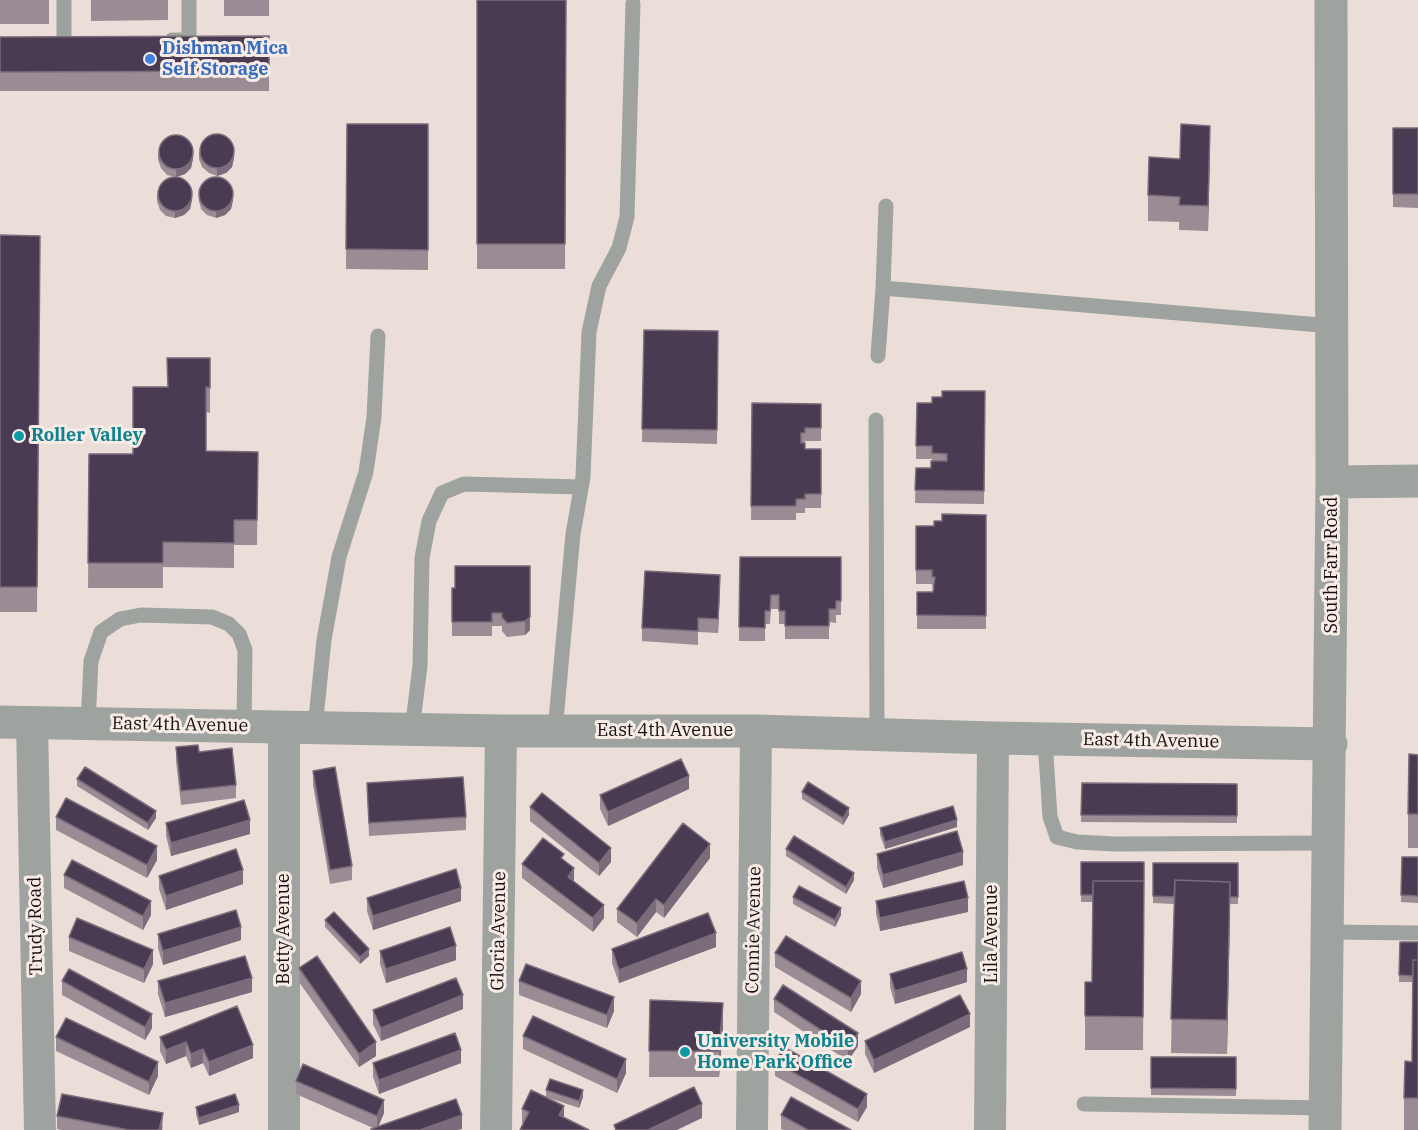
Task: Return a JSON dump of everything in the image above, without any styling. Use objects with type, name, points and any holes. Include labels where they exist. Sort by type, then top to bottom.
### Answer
[{"type":"street","name":"South Farr Road","points":[[1325,1119],[1331,744],[1331,0]]},
{"type":"street","points":[[1332,482],[1418,481]]},
{"type":"street","name":"East 4th Avenue","points":[[16,723],[501,731],[756,731],[1331,744]]},
{"type":"street","name":"Trudy Road","points":[[16,723],[40,1130]]},
{"type":"street","name":"Betty Avenue","points":[[284,1130],[300,728]]},
{"type":"street","name":"Gloria Avenue","points":[[496,1130],[501,731]]},
{"type":"street","name":"Connie Avenue","points":[[752,1130],[756,731]]},
{"type":"street","name":"Lila Avenue","points":[[990,1130],[993,738]]},
{"type":"lane","points":[[64,0],[64,40]]},
{"type":"lane","points":[[155,40],[195,40],[189,0]]},
{"type":"lane","points":[[555,731],[573,534],[581,487],[589,332],[599,286],[619,248],[627,217],[633,4]]},
{"type":"lane","points":[[878,356],[886,206]]},
{"type":"lane","points":[[883,288],[1332,326]]},
{"type":"lane","points":[[300,728],[324,640],[339,556],[366,472],[374,417],[378,336]]},
{"type":"lane","points":[[876,420],[878,735]]},
{"type":"lane","points":[[412,730],[420,666],[422,558],[429,521],[442,493],[464,484],[581,487]]},
{"type":"lane","points":[[88,724],[91,661],[101,632],[120,619],[141,615],[212,617],[229,624],[239,634],[245,650],[244,726]]},
{"type":"lane","points":[[1045,739],[1050,817],[1057,837],[1077,842],[1115,844],[1330,843]]},
{"type":"lane","points":[[1328,932],[1418,933]]},
{"type":"lane","points":[[1084,1104],[1325,1119]]},
{"type":"building","points":[[477,0],[566,0],[565,244],[477,244]]},
{"type":"building","points":[[269,36],[269,71],[0,72],[0,37]]},
{"type":"building","points":[[347,124],[428,124],[428,250],[346,249]]},
{"type":"building","points":[[1181,124],[1210,126],[1208,206],[1179,205],[1180,197],[1148,195],[1149,157],[1180,159]]},
{"type":"building","points":[[1393,128],[1418,128],[1418,194],[1393,194]]},
{"type":"building","points":[[217,134],[229,139],[234,151],[229,163],[217,168],[205,163],[200,151],[205,139]]},
{"type":"building","points":[[176,135],[188,140],[193,152],[188,164],[176,169],[164,164],[159,152],[164,140]]},
{"type":"building","points":[[175,177],[187,182],[192,194],[187,206],[175,211],[163,206],[158,194],[163,182]]},
{"type":"building","points":[[216,177],[228,182],[233,194],[228,206],[216,211],[204,206],[199,194],[204,182]]},
{"type":"building","name":"Roller Valley","points":[[0,235],[40,236],[37,587],[0,587]]},
{"type":"building","points":[[644,330],[718,331],[717,430],[642,429]]},
{"type":"building","points":[[167,358],[210,358],[210,388],[206,387],[206,451],[258,452],[257,520],[234,520],[234,543],[163,542],[163,563],[88,563],[89,454],[133,454],[133,387],[168,387]]},
{"type":"building","points":[[942,391],[985,391],[984,491],[915,490],[916,468],[931,468],[931,461],[947,461],[947,454],[932,453],[932,446],[916,446],[917,403],[932,403],[932,397],[942,397]]},
{"type":"building","points":[[752,403],[821,404],[821,428],[805,428],[805,433],[801,433],[801,443],[805,443],[805,449],[821,449],[821,494],[805,494],[805,499],[796,499],[796,506],[751,506]]},
{"type":"building","points":[[942,514],[986,515],[986,616],[917,615],[917,592],[933,592],[935,577],[932,577],[932,570],[916,570],[916,526],[934,526],[934,521],[942,521]]},
{"type":"building","points":[[740,557],[841,557],[841,601],[836,601],[836,609],[829,609],[829,626],[785,626],[785,611],[779,611],[779,595],[771,595],[770,611],[765,611],[765,628],[739,627]]},
{"type":"building","points":[[455,566],[530,566],[530,617],[525,621],[507,623],[502,613],[492,613],[492,622],[452,622],[452,588],[455,588]]},
{"type":"building","points":[[645,571],[720,575],[718,619],[698,618],[698,631],[642,628]]},
{"type":"building","points":[[198,745],[199,752],[232,748],[236,785],[181,791],[176,747]]},
{"type":"building","points":[[1409,754],[1418,755],[1418,814],[1408,814]]},
{"type":"building","points":[[681,759],[689,776],[608,812],[600,795]]},
{"type":"building","points":[[85,767],[156,811],[148,823],[77,779]]},
{"type":"building","points":[[335,767],[352,866],[330,870],[313,771]]},
{"type":"building","points":[[463,777],[466,817],[369,823],[367,783]]},
{"type":"building","points":[[808,782],[849,808],[843,818],[802,792]]},
{"type":"building","points":[[1082,783],[1237,784],[1237,816],[1081,815]]},
{"type":"building","points":[[542,793],[611,848],[599,863],[530,807]]},
{"type":"building","points":[[66,798],[157,846],[147,865],[56,817]]},
{"type":"building","points":[[244,800],[250,820],[171,843],[166,823]]},
{"type":"building","points":[[953,806],[957,820],[885,842],[880,828]]},
{"type":"building","points":[[683,823],[710,844],[664,905],[656,899],[637,923],[617,909]]},
{"type":"building","points":[[957,831],[963,852],[883,875],[877,854]]},
{"type":"building","points":[[794,836],[854,873],[846,887],[786,849]]},
{"type":"building","points":[[543,838],[564,854],[561,858],[574,868],[568,877],[604,905],[593,918],[522,864]]},
{"type":"building","points":[[236,849],[243,870],[166,896],[159,876]]},
{"type":"building","points":[[1402,857],[1418,857],[1418,896],[1401,895]]},
{"type":"building","points":[[72,860],[151,901],[143,916],[64,875]]},
{"type":"building","points":[[1081,862],[1144,862],[1144,881],[1093,881],[1093,895],[1081,895]]},
{"type":"building","points":[[1153,863],[1238,863],[1238,897],[1230,897],[1230,882],[1175,880],[1174,897],[1153,896]]},
{"type":"building","points":[[456,869],[461,888],[373,916],[367,898]]},
{"type":"building","points":[[1175,880],[1230,882],[1227,1020],[1171,1019]]},
{"type":"building","points":[[964,881],[968,898],[880,918],[876,901]]},
{"type":"building","points":[[1093,881],[1144,881],[1143,1017],[1085,1016],[1085,982],[1092,982]]},
{"type":"building","points":[[799,886],[841,908],[835,920],[793,897]]},
{"type":"building","points":[[236,910],[241,927],[163,951],[158,934]]},
{"type":"building","points":[[334,912],[369,949],[360,957],[325,920]]},
{"type":"building","points":[[708,913],[716,933],[619,970],[612,949]]},
{"type":"building","points":[[77,918],[153,950],[144,969],[69,937]]},
{"type":"building","points":[[450,927],[456,946],[386,969],[380,951]]},
{"type":"building","points":[[786,936],[861,981],[851,998],[775,953]]},
{"type":"building","points":[[1400,942],[1418,942],[1418,960],[1413,960],[1413,976],[1399,975]]},
{"type":"building","points":[[962,952],[967,969],[895,991],[890,974]]},
{"type":"building","points":[[245,956],[252,978],[165,1003],[158,981]]},
{"type":"building","points":[[317,956],[376,1042],[359,1054],[299,968]]},
{"type":"building","points":[[1413,960],[1418,960],[1418,1098],[1404,1098],[1405,1061],[1412,1062]]},
{"type":"building","points":[[526,964],[614,997],[607,1015],[519,981]]},
{"type":"building","points":[[69,969],[152,1014],[145,1027],[62,981]]},
{"type":"building","points":[[456,978],[463,995],[381,1028],[373,1010]]},
{"type":"building","points":[[783,985],[858,1033],[848,1048],[774,999]]},
{"type":"building","points":[[960,995],[970,1014],[874,1060],[865,1041]]},
{"type":"building","points":[[650,1000],[723,1003],[719,1051],[649,1051]]},
{"type":"building","points":[[237,1006],[253,1045],[209,1062],[203,1049],[191,1054],[186,1042],[166,1050],[160,1037]]},
{"type":"building","points":[[533,1016],[626,1059],[617,1079],[523,1036]]},
{"type":"building","points":[[66,1018],[158,1062],[149,1082],[56,1037]]},
{"type":"building","points":[[455,1033],[461,1050],[379,1080],[373,1063]]},
{"type":"building","points":[[784,1047],[867,1094],[858,1109],[775,1062]]},
{"type":"building","points":[[1151,1057],[1236,1057],[1236,1089],[1151,1088]]},
{"type":"building","points":[[303,1064],[384,1100],[377,1116],[296,1081]]},
{"type":"building","points":[[550,1079],[583,1090],[579,1101],[546,1090]]},
{"type":"building","points":[[694,1087],[702,1104],[648,1130],[616,1130],[614,1125]]},
{"type":"building","points":[[531,1090],[564,1106],[559,1115],[589,1130],[520,1130],[529,1112],[522,1109]]},
{"type":"building","points":[[62,1094],[163,1113],[159,1130],[129,1130],[57,1116]]},
{"type":"building","points":[[235,1094],[239,1105],[199,1118],[196,1107]]},
{"type":"building","points":[[791,1097],[851,1130],[808,1130],[781,1115]]},
{"type":"building","points":[[456,1099],[462,1115],[420,1130],[371,1130],[371,1129]]},
{"type":"place","name":"Dishman Mica Self Storage","points":[[150,59]]},
{"type":"place","name":"Roller Valley","points":[[19,436]]},
{"type":"place","name":"University Mobile Home Park Office","points":[[685,1052]]}]
